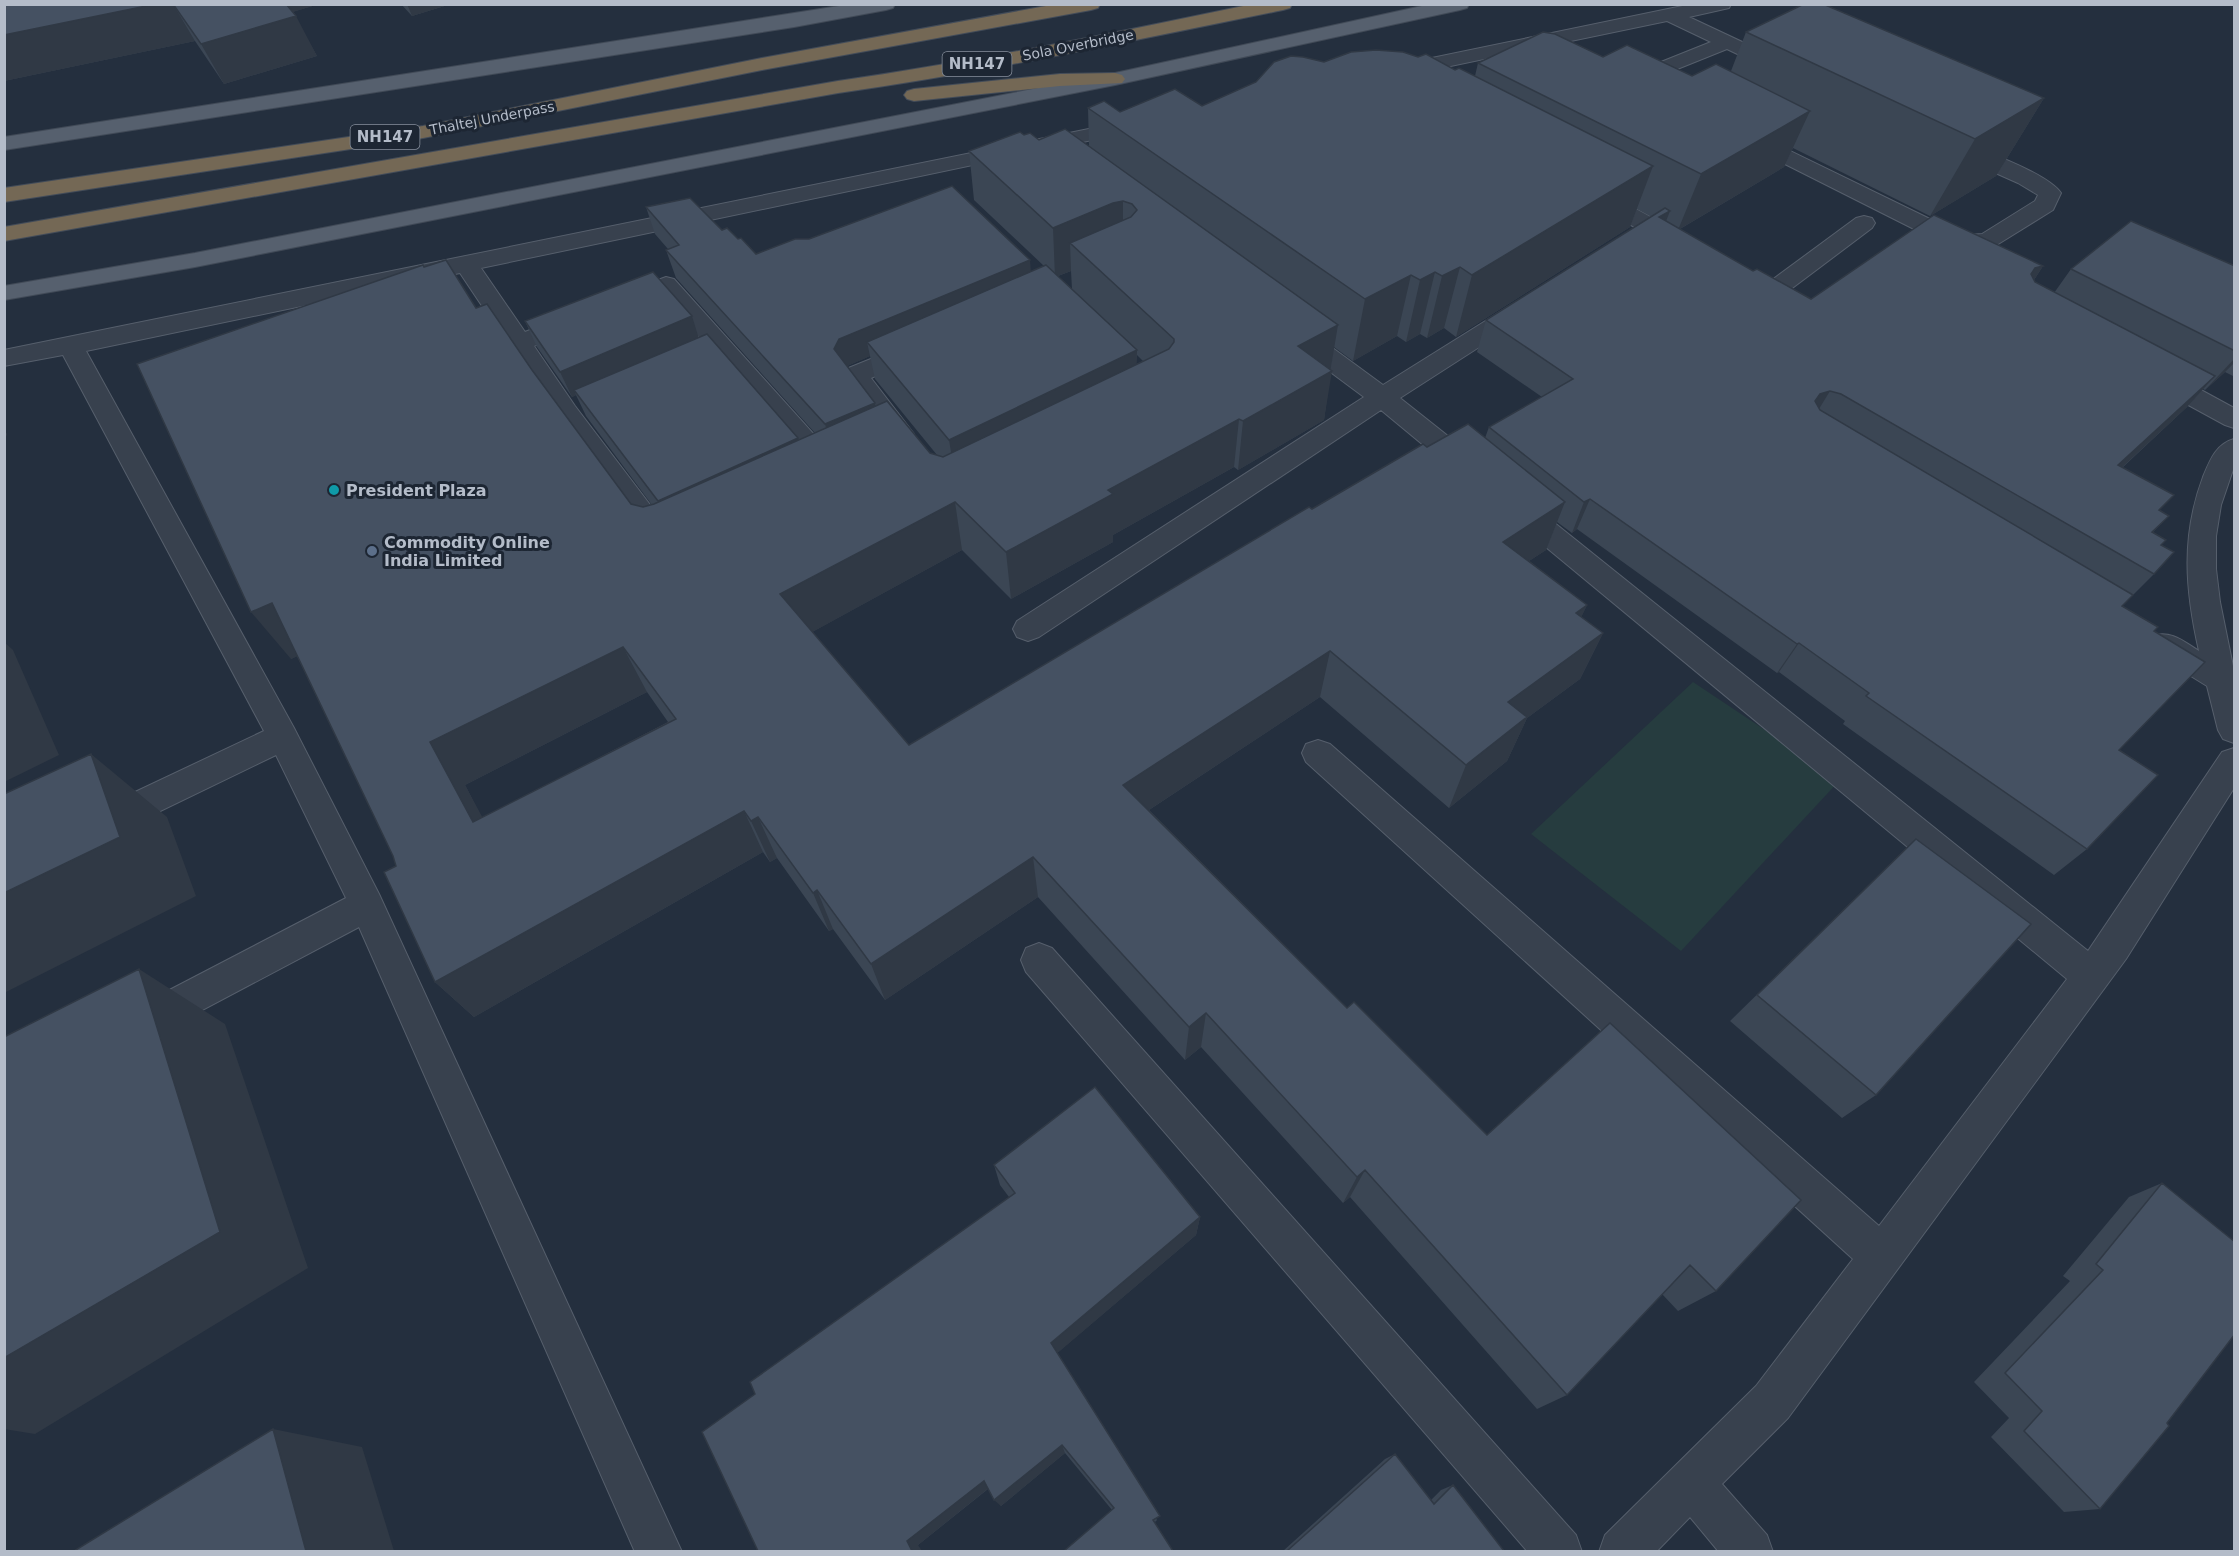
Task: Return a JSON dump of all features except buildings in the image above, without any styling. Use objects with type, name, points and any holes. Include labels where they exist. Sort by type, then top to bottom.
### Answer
[{"type":"highway","points":[[906,40],[957,20],[1012,4]]},
{"type":"highway","name":"Sola Overbridge","points":[[838,87],[908,77],[1283,4]]},
{"type":"highway","name":"NH147","points":[[906,40],[1085,6]]},
{"type":"highway","name":"Thaltej Underpass","points":[[4,195],[423,132],[762,64],[906,40]]},
{"type":"highway","points":[[838,87],[870,94],[916,95],[1060,80],[1115,79]]},
{"type":"highway","name":"Thaltej Underpass","points":[[4,234],[838,87]]},
{"type":"main road","points":[[4,144],[794,21],[886,4]]},
{"type":"main road","points":[[4,293],[218,255],[1115,79],[1460,4]]},
{"type":"street","points":[[1412,93],[1378,75],[1722,4]]},
{"type":"street","points":[[1670,15],[1801,77]]},
{"type":"street","points":[[1562,38],[1591,53]]},
{"type":"street","points":[[1659,89],[1629,73],[1726,43]]},
{"type":"street","points":[[4,358],[1153,122]]},
{"type":"street","points":[[1731,128],[1874,201],[1966,242],[1987,241],[2045,205],[2050,193],[2026,178],[1941,139]]},
{"type":"street","points":[[1039,145],[1068,166]]},
{"type":"street","points":[[925,169],[949,192]]},
{"type":"street","points":[[1578,187],[1695,251]]},
{"type":"street","points":[[1723,266],[1761,286],[1774,290],[1864,224]]},
{"type":"street","points":[[1622,246],[1652,227]]},
{"type":"street","points":[[466,264],[520,343],[577,407],[663,543],[684,533]]},
{"type":"street","points":[[520,343],[666,284],[709,351],[838,462],[797,481]]},
{"type":"street","points":[[1028,629],[1382,397],[1542,296]]},
{"type":"street","points":[[1278,320],[1382,397],[2091,976]]},
{"type":"street","points":[[899,443],[855,375],[932,342]]},
{"type":"street","points":[[71,346],[283,737],[368,905],[659,1551]]},
{"type":"street","points":[[2141,368],[2235,419]]},
{"type":"street","points":[[2235,448],[2228,452],[2210,490],[2200,530],[2205,612],[2235,730]]},
{"type":"street","points":[[2140,631],[2222,680]]},
{"type":"street","points":[[78,835],[283,737]]},
{"type":"street","points":[[1318,753],[1881,1256]]},
{"type":"street","points":[[1622,1551],[1772,1402],[2113,947],[2235,761]]},
{"type":"street","points":[[118,1035],[368,905]]},
{"type":"street","points":[[1039,960],[1559,1551]]},
{"type":"street","points":[[1691,1483],[1750,1551]]},
{"type":"green space","points":[[1693,682],[1840,780],[1681,951],[1531,834]]},
{"type":"place","name":"President Plaza","points":[[334,490]]},
{"type":"place","name":"Commodity Online India Limited","points":[[372,551]]}]
